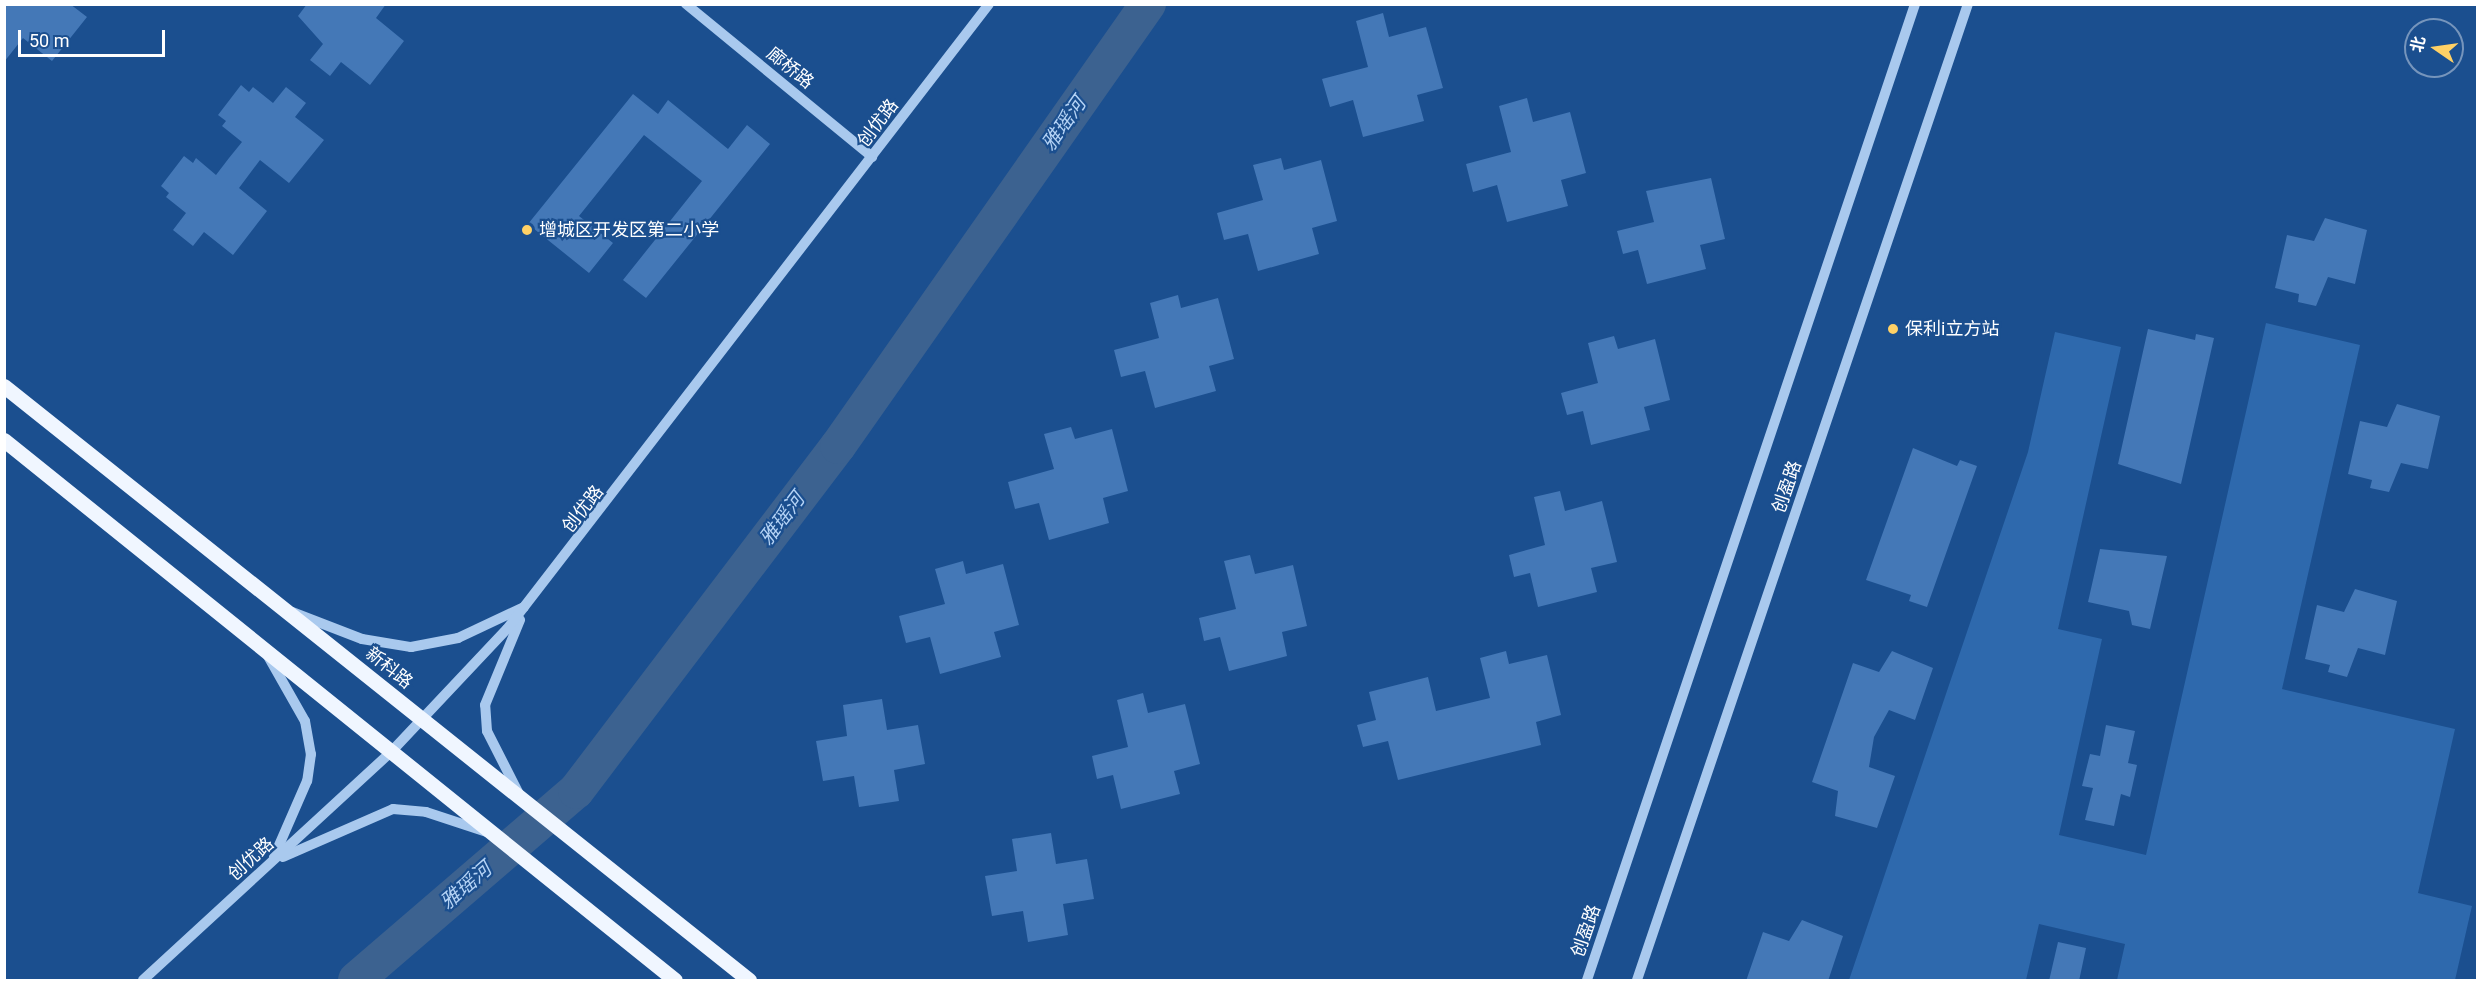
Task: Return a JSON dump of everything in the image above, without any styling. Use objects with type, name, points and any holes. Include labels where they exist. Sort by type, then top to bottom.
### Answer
[{"type":"main road","name":"新科路","points":[[4,386],[749,981]]},
{"type":"main road","points":[[4,440],[675,981]]},
{"type":"street","name":"廊桥路","points":[[686,4],[872,157]]},
{"type":"street","name":"创优路","points":[[143,981],[391,752],[527,606],[989,4]]},
{"type":"street","name":"创盈路","points":[[1587,981],[1915,4]]},
{"type":"street","name":"创盈路","points":[[1637,981],[1968,4]]},
{"type":"street","points":[[282,608],[362,639],[411,647],[458,638],[527,606]]},
{"type":"street","points":[[522,798],[492,744],[485,705],[527,606]]},
{"type":"street","points":[[264,650],[305,721],[311,754],[307,781],[272,863]]},
{"type":"street","points":[[272,863],[393,809],[426,812],[494,835]]},
{"type":"shaded area","points":[[2266,323],[2360,345],[2282,689],[2455,729],[2418,893],[2472,906],[2455,980],[2117,980],[2125,944],[2039,924],[2026,980],[1849,980],[2028,452],[2055,332],[2121,347],[2058,629],[2102,639],[2059,835],[2146,855]]},
{"type":"building","points":[[4,4],[70,4],[87,17],[52,61],[23,38],[4,62]]},
{"type":"building","points":[[307,4],[386,4],[376,18],[404,41],[370,85],[341,62],[330,76],[310,60],[323,44],[298,16]]},
{"type":"building","points":[[1383,13],[1389,37],[1426,27],[1443,88],[1417,95],[1424,121],[1363,137],[1353,100],[1330,107],[1322,79],[1368,67],[1356,21]]},
{"type":"building","points":[[241,85],[249,92],[253,87],[273,103],[286,87],[306,103],[295,117],[324,140],[289,183],[260,160],[239,188],[267,211],[233,255],[204,232],[193,246],[173,230],[186,213],[166,197],[169,193],[161,186],[184,156],[193,163],[196,158],[216,175],[242,142],[222,126],[226,121],[218,115]]},
{"type":"building","points":[[633,94],[658,114],[668,100],[728,149],[747,125],[770,144],[646,298],[623,280],[702,181],[644,135],[579,216],[613,243],[589,273],[528,224]]},
{"type":"building","points":[[1527,98],[1533,122],[1570,112],[1586,173],[1561,180],[1568,206],[1507,222],[1497,185],[1473,192],[1466,164],[1511,152],[1499,106]]},
{"type":"building","points":[[1281,158],[1284,170],[1321,160],[1337,221],[1312,228],[1319,254],[1258,271],[1248,234],[1224,240],[1217,213],[1263,200],[1253,165]]},
{"type":"building","points":[[1711,178],[1725,239],[1700,245],[1706,269],[1647,284],[1638,250],[1623,254],[1617,231],[1654,222],[1646,191]]},
{"type":"building","points":[[2325,218],[2367,230],[2355,284],[2328,277],[2316,306],[2298,302],[2299,294],[2275,288],[2287,235],[2314,241]]},
{"type":"building","points":[[1178,295],[1181,308],[1218,298],[1234,359],[1209,366],[1216,391],[1155,408],[1145,371],[1121,377],[1114,350],[1159,338],[1150,303]]},
{"type":"building","points":[[2148,329],[2195,340],[2196,334],[2214,338],[2181,484],[2118,464]]},
{"type":"building","points":[[1614,336],[1618,349],[1655,339],[1670,400],[1644,407],[1650,430],[1591,445],[1583,411],[1567,415],[1561,393],[1598,383],[1588,343]]},
{"type":"building","points":[[2397,404],[2440,416],[2428,469],[2401,463],[2389,492],[2370,488],[2372,480],[2348,474],[2360,421],[2387,427]]},
{"type":"building","points":[[1071,427],[1075,439],[1112,429],[1128,491],[1103,498],[1109,523],[1049,540],[1039,503],[1015,509],[1008,482],[1054,469],[1044,434]]},
{"type":"building","points":[[1913,448],[1957,466],[1960,460],[1977,466],[1927,607],[1909,601],[1911,595],[1866,580]]},
{"type":"building","points":[[1560,491],[1565,511],[1602,501],[1617,562],[1591,568],[1597,592],[1538,607],[1530,573],[1514,577],[1509,555],[1545,545],[1534,497]]},
{"type":"building","points":[[2100,549],[2167,556],[2150,629],[2132,625],[2129,611],[2088,602]]},
{"type":"building","points":[[1250,555],[1255,574],[1293,565],[1307,626],[1282,632],[1287,656],[1229,671],[1220,637],[1204,641],[1199,618],[1236,609],[1224,561]]},
{"type":"building","points":[[963,561],[966,574],[1003,564],[1019,625],[994,632],[1001,657],[940,674],[930,637],[906,643],[899,616],[945,604],[935,569]]},
{"type":"building","points":[[2355,589],[2397,601],[2385,655],[2358,648],[2347,677],[2328,672],[2330,665],[2305,659],[2317,605],[2344,612]]},
{"type":"building","points":[[1506,651],[1509,664],[1547,655],[1561,715],[1536,722],[1541,745],[1398,780],[1388,741],[1363,747],[1357,725],[1376,720],[1369,692],[1428,677],[1436,711],[1490,698],[1480,658]]},
{"type":"building","points":[[1892,651],[1933,668],[1915,720],[1889,710],[1874,737],[1869,767],[1895,776],[1877,828],[1835,816],[1838,791],[1812,782],[1853,663],[1879,672]]},
{"type":"building","points":[[1143,693],[1148,713],[1185,704],[1200,764],[1174,771],[1180,794],[1121,809],[1113,775],[1097,779],[1092,756],[1128,747],[1117,700]]},
{"type":"building","points":[[882,699],[887,730],[918,725],[925,764],[894,770],[899,801],[859,807],[854,776],[823,781],[816,741],[847,736],[843,705]]},
{"type":"building","points":[[2106,725],[2135,731],[2128,763],[2137,765],[2130,797],[2121,794],[2114,826],[2085,820],[2093,788],[2082,786],[2090,754],[2100,756]]},
{"type":"building","points":[[1051,833],[1056,864],[1087,859],[1094,899],[1063,904],[1068,935],[1028,942],[1023,911],[992,916],[985,876],[1017,871],[1012,839]]},
{"type":"building","points":[[1802,920],[1843,936],[1828,981],[1746,981],[1763,932],[1789,941]]},
{"type":"building","points":[[2058,942],[2086,948],[2079,981],[2049,981]]},
{"type":"waterway","name":"雅瑶河","points":[[356,980],[576,791],[838,446],[1148,4]]},
{"type":"place","name":"增城区开发区第二小学","points":[[527,230]]},
{"type":"place","name":"保利i立方站","points":[[1893,329]]}]
